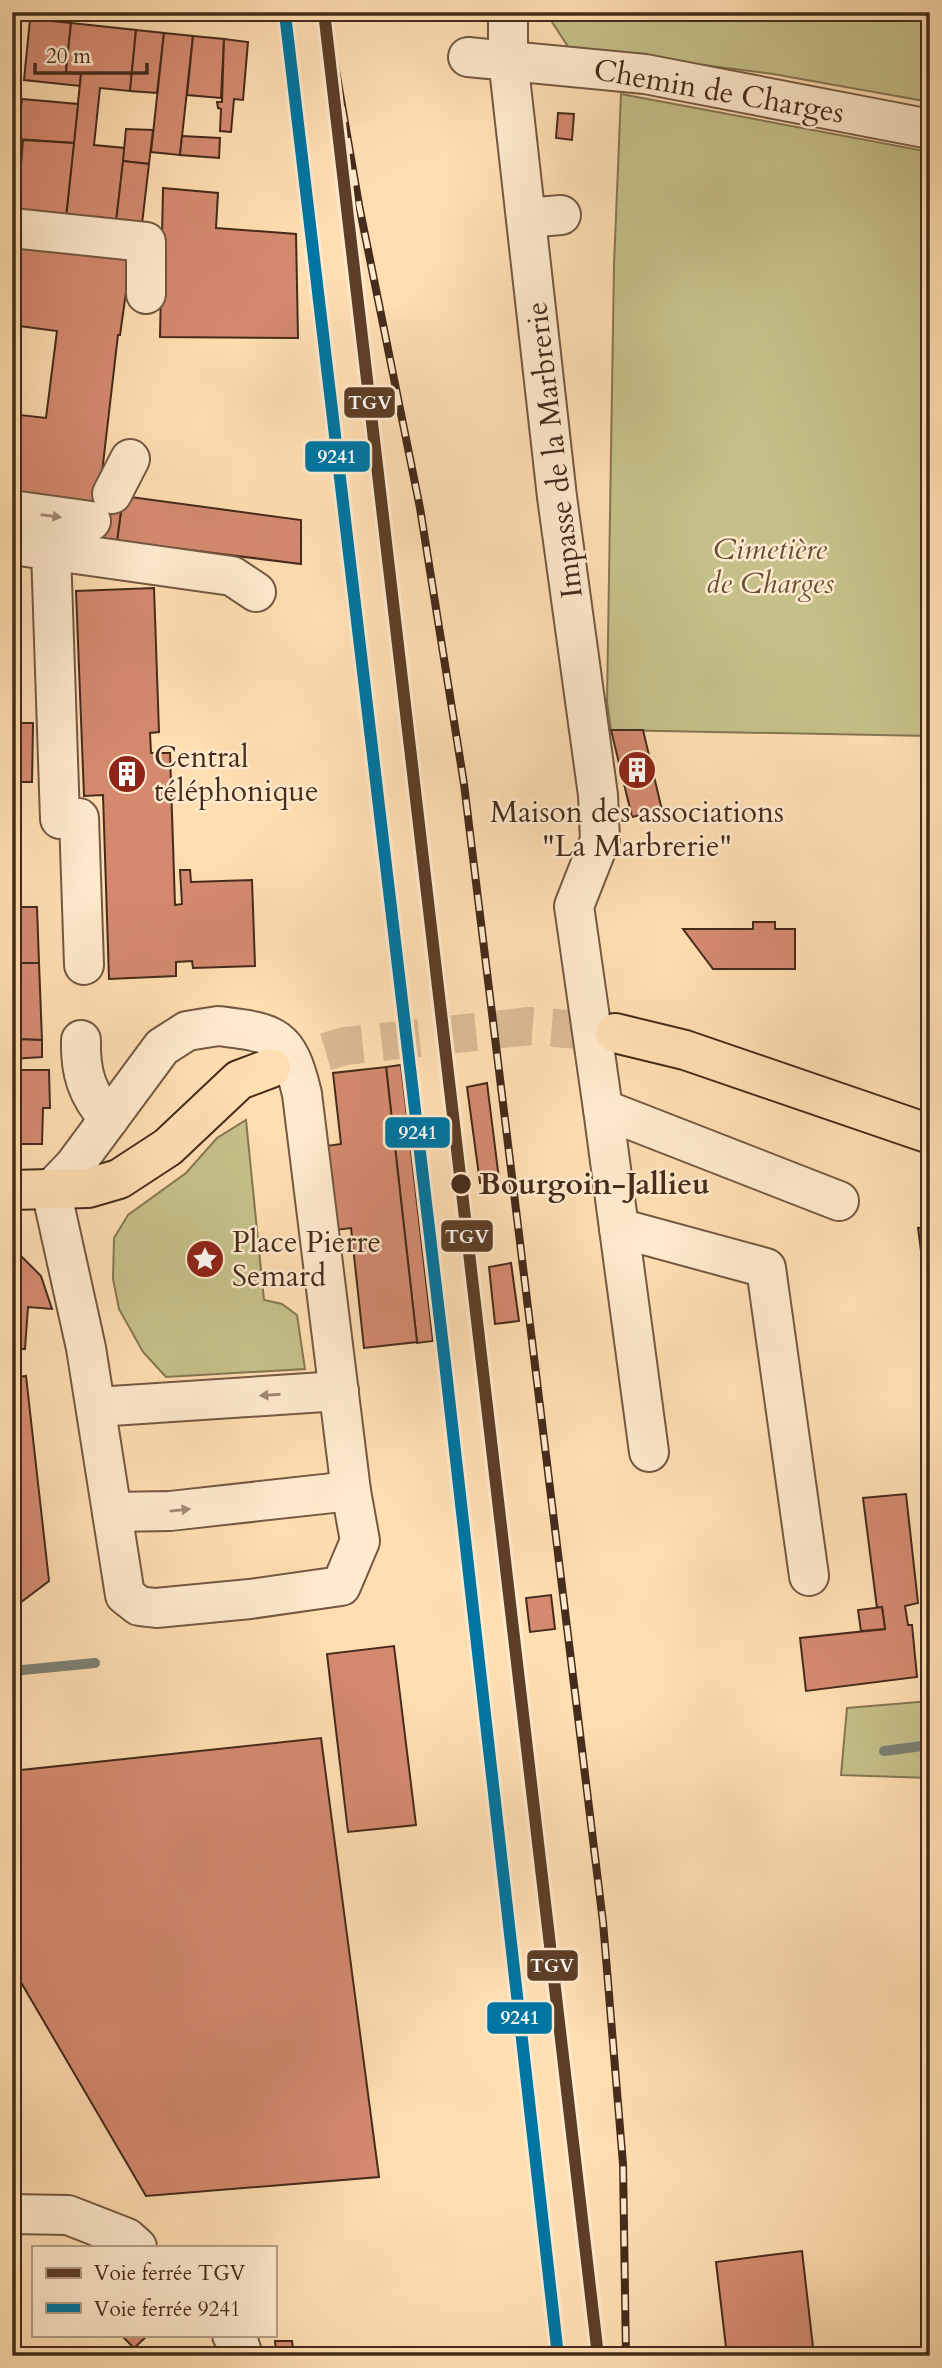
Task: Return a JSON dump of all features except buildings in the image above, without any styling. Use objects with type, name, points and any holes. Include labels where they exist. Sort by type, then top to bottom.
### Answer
[{"type":"main road","points":[[615,1033],[685,1050],[930,1134]]},
{"type":"main road","points":[[12,1190],[88,1188],[138,1169],[167,1147],[239,1080],[283,1063]]},
{"type":"street","name":"Impasse de la Marbrerie","points":[[508,12],[508,59],[543,216],[557,497],[596,703],[600,840],[574,906],[603,1110]]},
{"type":"street","name":"Chemin de Charges","points":[[468,57],[645,74],[930,130]]},
{"type":"street","points":[[12,228],[146,243],[146,294]]},
{"type":"street","points":[[12,510],[101,508],[130,459]]},
{"type":"street","points":[[12,545],[232,576],[256,592]]},
{"type":"street","points":[[51,551],[60,818],[79,818],[84,965]]},
{"type":"street","points":[[218,1026],[251,1030],[276,1038],[283,1063],[302,1094],[351,1491],[360,1541],[341,1586],[250,1599],[156,1608],[139,1606],[125,1595],[76,1295],[51,1190],[162,1047],[187,1031],[218,1026]]},
{"type":"street","points":[[81,1040],[80,1063],[89,1095],[114,1112]]},
{"type":"street","points":[[649,1452],[603,1110],[839,1201]]},
{"type":"street","points":[[619,1228],[766,1268],[809,1576]]},
{"type":"street","points":[[96,1407],[339,1391]]},
{"type":"street","points":[[112,1513],[170,1511],[351,1491]]},
{"type":"street","points":[[12,2214],[68,2215],[127,2238],[136,2246]]},
{"type":"street","points":[[233,2336],[238,2340],[243,2356]]},
{"type":"green space","points":[[515,12],[930,12],[930,102],[773,74],[569,48],[548,16]]},
{"type":"green space","name":"Cimetière de Charges","points":[[621,94],[930,152],[930,736],[611,730],[607,702],[614,265]]},
{"type":"green space","points":[[246,1120],[264,1300],[282,1304],[297,1315],[305,1369],[166,1377],[143,1352],[119,1309],[113,1279],[114,1238],[128,1215],[186,1173],[217,1138]]},
{"type":"green space","points":[[930,1701],[930,1778],[841,1775],[847,1708]]},
{"type":"waterway","points":[[12,1671],[95,1663]]},
{"type":"waterway","points":[[884,1751],[930,1745]]},
{"type":"tunnel","points":[[271,1068],[345,1046],[530,1026],[615,1033]]},
{"type":"railway","points":[[326,12],[359,205],[420,508],[464,784],[603,1922],[623,2164],[626,2356]]},
{"type":"rail line","name":"TGV","points":[[324,12],[598,2356]]},
{"type":"rail line","name":"9241","points":[[285,14],[445,1363],[558,2356]]},
{"type":"place","name":"Maison des associations \"La Marbrerie\"","points":[[637,770]]},
{"type":"place","name":"Central téléphonique","points":[[127,774]]},
{"type":"place","name":"Bourgoin-Jallieu","points":[[461,1184]]},
{"type":"place","name":"Place Pierre Semard","points":[[205,1259]]}]
